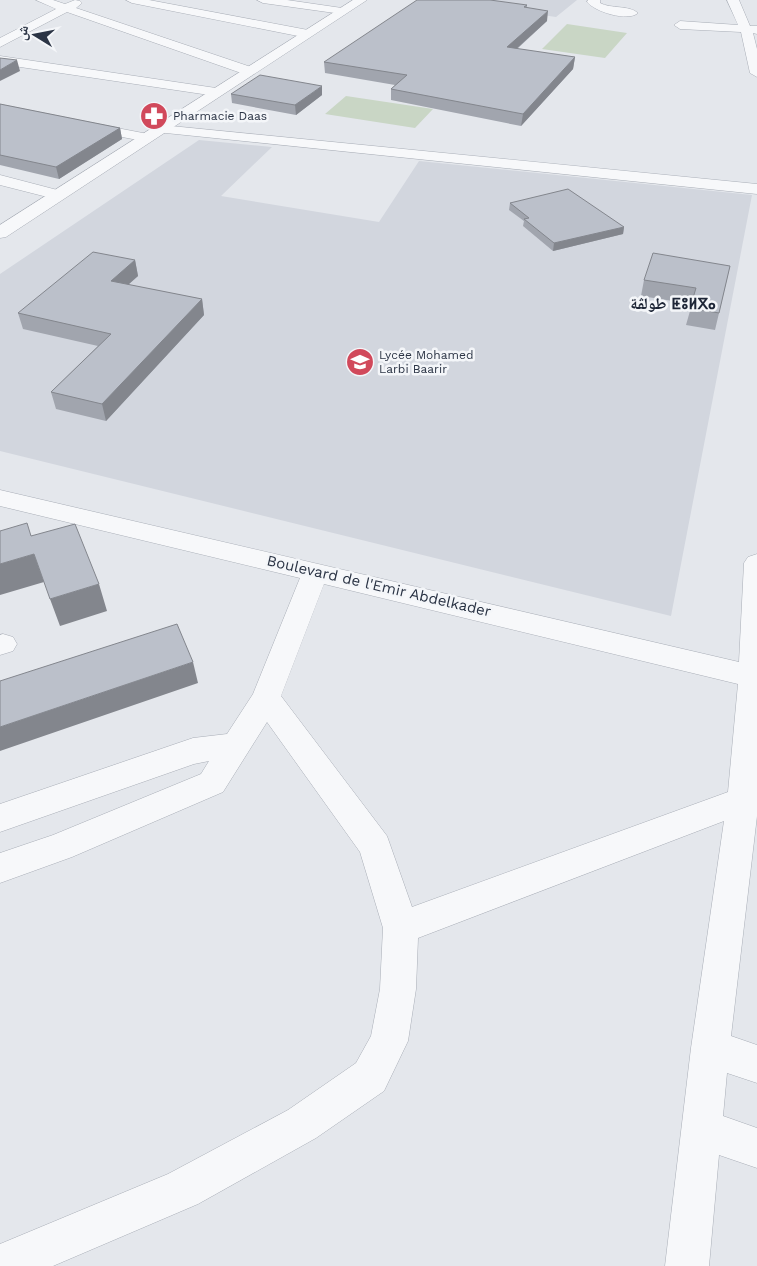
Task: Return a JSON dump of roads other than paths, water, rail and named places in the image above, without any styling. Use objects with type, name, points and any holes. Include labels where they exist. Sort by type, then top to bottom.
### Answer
[{"type":"street","points":[[42,0],[249,70]]},
{"type":"street","points":[[3,39],[82,0]]},
{"type":"street","points":[[132,0],[308,34]]},
{"type":"street","points":[[263,0],[342,11]]},
{"type":"street","points":[[0,233],[155,134],[249,70],[361,0]]},
{"type":"street","points":[[594,0],[595,5],[602,8],[632,13]]},
{"type":"street","points":[[733,0],[752,30],[757,73]]},
{"type":"street","points":[[680,25],[752,30]]},
{"type":"street","points":[[0,60],[216,92]]},
{"type":"street","points":[[74,124],[155,134],[757,189]]},
{"type":"street","points":[[0,180],[59,194]]},
{"type":"street","name":"Boulevard de l'Emir Abdelkader","points":[[0,498],[755,676]]},
{"type":"street","points":[[687,1266],[710,1048],[744,800],[755,676],[757,563]]},
{"type":"street","points":[[0,868],[60,847],[212,783],[266,698],[316,571]]},
{"type":"street","points":[[1,1266],[183,1189],[302,1124],[370,1077],[389,1041],[398,989],[401,928],[375,846],[266,698]]},
{"type":"street","points":[[0,818],[193,751],[236,745]]},
{"type":"street","points":[[193,751],[212,783]]},
{"type":"street","points":[[401,928],[744,800]]},
{"type":"street","points":[[710,1048],[757,1064]]},
{"type":"street","points":[[701,1129],[757,1148]]},
{"type":"place","name":"Pharmacie Daas","points":[[154,116]]},
{"type":"place","name":"Lycée Mohamed Larbi Baarir","points":[[360,362]]},
{"type":"district","name":"طولڤة ⵟⵓⵍⴳⴰ","points":[[673,303]]}]
